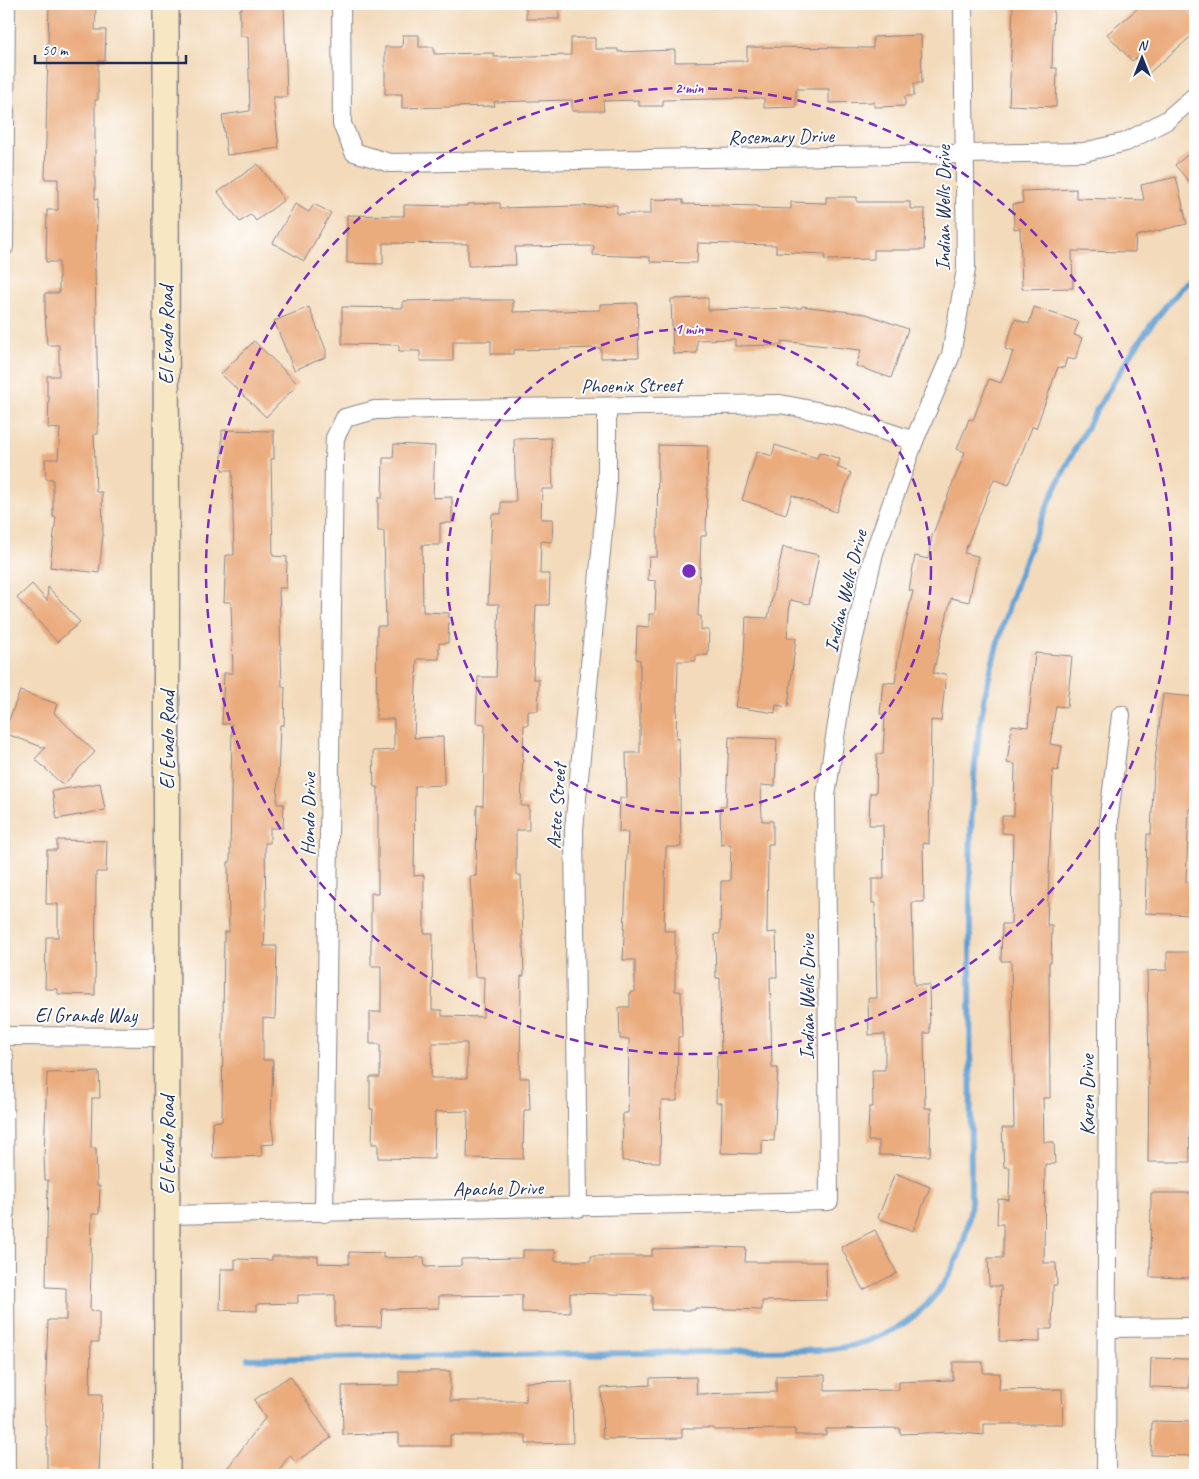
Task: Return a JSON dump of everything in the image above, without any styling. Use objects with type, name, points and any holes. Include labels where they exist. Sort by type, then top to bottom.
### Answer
[{"type":"main road","name":"El Evado Road","points":[[166,4],[167,1475]]},
{"type":"street","points":[[4,247],[6,4]]},
{"type":"street","name":"Rosemary Drive","points":[[341,4],[342,124],[354,152],[390,163],[1084,152],[1126,142],[1167,120],[1195,96]]},
{"type":"street","name":"Indian Wells Drive","points":[[830,1201],[826,795],[844,680],[874,553],[914,441],[951,355],[966,269],[963,4]]},
{"type":"street","name":"Phoenix Street","points":[[345,418],[375,410],[780,404],[837,415],[914,441]]},
{"type":"street","name":"Aztec Street","points":[[578,1208],[574,829],[606,490],[607,407]]},
{"type":"street","name":"Hondo Drive","points":[[324,1213],[334,459],[335,438],[345,418]]},
{"type":"street","name":"Karen Drive","points":[[1106,1475],[1109,816],[1121,715]]},
{"type":"street","name":"El Grande Way","points":[[4,1036],[167,1036]]},
{"type":"street","points":[[4,1056],[6,1475]]},
{"type":"street","name":"Apache Drive","points":[[168,1215],[578,1208],[830,1201]]},
{"type":"street","points":[[1107,1328],[1195,1327]]},
{"type":"building","points":[[49,4],[96,4],[95,30],[106,30],[105,61],[98,61],[98,100],[95,100],[95,199],[98,199],[95,267],[98,434],[94,434],[96,492],[102,492],[103,535],[99,573],[50,567],[56,517],[53,517],[53,479],[46,479],[45,459],[58,459],[60,429],[48,428],[49,396],[47,396],[47,376],[59,376],[59,345],[47,345],[45,312],[45,293],[59,293],[59,262],[46,262],[47,210],[58,210],[58,179],[45,179]]},
{"type":"building","points":[[242,4],[284,4],[287,97],[273,97],[279,148],[227,155],[222,115],[250,111],[248,36],[240,36],[240,9],[242,9]]},
{"type":"building","points":[[526,4],[559,4],[559,19],[526,19]]},
{"type":"building","points":[[1013,4],[1054,4],[1052,68],[1057,68],[1056,107],[1009,105]]},
{"type":"building","points":[[1143,4],[1183,4],[1195,19],[1195,33],[1149,73],[1136,58],[1132,61],[1107,34]]},
{"type":"building","points":[[403,35],[419,35],[419,47],[434,47],[434,54],[494,53],[494,57],[571,55],[571,38],[595,38],[595,49],[618,49],[618,52],[675,50],[675,62],[747,61],[747,47],[873,48],[873,37],[921,35],[922,83],[914,83],[914,96],[905,96],[905,106],[874,107],[874,102],[829,103],[829,89],[796,89],[796,107],[764,108],[764,98],[663,100],[663,106],[639,106],[639,100],[603,101],[604,111],[572,111],[572,100],[494,102],[495,106],[402,108],[402,94],[385,94],[385,47],[402,47]]},
{"type":"building","points":[[1195,149],[1195,189],[1175,165]]},
{"type":"building","points":[[258,164],[284,200],[256,221],[251,214],[240,222],[218,192]]},
{"type":"building","points":[[1176,177],[1187,224],[1136,236],[1135,252],[1072,251],[1073,288],[1022,289],[1020,228],[1014,229],[1013,204],[1023,203],[1022,191],[1076,189],[1076,198],[1144,200],[1141,185]]},
{"type":"building","points":[[826,197],[857,197],[857,202],[910,202],[910,209],[925,209],[924,250],[874,250],[874,259],[825,260],[825,254],[776,252],[776,245],[698,243],[697,263],[650,262],[650,257],[593,255],[594,246],[515,247],[516,265],[468,266],[468,244],[383,243],[383,264],[347,263],[347,215],[404,216],[404,205],[467,206],[467,204],[500,203],[500,208],[617,205],[617,214],[651,214],[651,199],[683,200],[683,204],[791,209],[791,202],[826,203]]},
{"type":"building","points":[[295,204],[309,212],[314,204],[331,213],[304,261],[273,243]]},
{"type":"building","points":[[708,298],[708,310],[802,308],[802,306],[866,314],[908,329],[891,378],[856,366],[861,350],[782,341],[782,345],[735,346],[735,339],[697,340],[697,353],[673,354],[671,299]]},
{"type":"building","points":[[513,300],[513,312],[600,310],[600,304],[637,303],[639,357],[601,358],[601,348],[514,350],[514,354],[491,354],[491,341],[453,341],[453,361],[420,361],[420,351],[399,351],[399,345],[342,344],[342,307],[403,308],[403,301]]},
{"type":"building","points":[[309,307],[326,350],[326,357],[294,370],[274,321]]},
{"type":"building","points":[[1034,307],[1079,322],[1074,335],[1082,338],[1075,360],[1067,358],[1064,368],[1058,367],[1036,428],[1032,427],[1009,485],[994,479],[964,553],[978,556],[969,602],[951,598],[933,673],[946,674],[941,721],[931,720],[929,844],[923,843],[924,902],[912,902],[914,985],[929,985],[930,1033],[924,1033],[925,1108],[931,1108],[930,1156],[879,1155],[879,1141],[868,1141],[869,1107],[873,1107],[872,1070],[885,1070],[885,1034],[869,1035],[868,998],[877,998],[875,903],[872,903],[872,879],[884,879],[883,825],[869,825],[870,793],[876,793],[877,754],[883,754],[885,715],[880,714],[883,682],[895,683],[898,658],[913,591],[909,590],[915,556],[928,559],[932,536],[965,452],[957,449],[969,419],[973,420],[989,379],[1001,383],[1013,352],[1005,349],[1015,319],[1029,324]]},
{"type":"building","points":[[254,341],[298,384],[266,417],[221,374]]},
{"type":"building","points":[[222,430],[274,431],[274,459],[271,459],[273,556],[287,557],[286,588],[279,588],[282,687],[285,687],[284,725],[280,725],[277,804],[284,804],[283,828],[270,828],[270,843],[265,843],[266,910],[264,946],[277,946],[275,1019],[263,1018],[263,1060],[273,1060],[271,1119],[274,1144],[261,1145],[262,1156],[213,1158],[212,1122],[222,1121],[224,932],[229,932],[228,862],[230,862],[232,724],[222,724],[224,673],[233,673],[231,602],[224,602],[226,555],[234,555],[232,470],[222,470]]},
{"type":"building","points":[[551,438],[553,489],[542,489],[541,519],[553,519],[552,542],[541,541],[540,574],[550,574],[549,605],[536,605],[533,679],[539,679],[538,711],[528,711],[528,725],[524,725],[521,806],[529,806],[529,830],[516,830],[516,875],[521,875],[524,976],[521,976],[520,1078],[529,1078],[530,1110],[524,1110],[523,1159],[467,1158],[468,1111],[435,1112],[434,1159],[378,1158],[378,1144],[372,1144],[373,1109],[370,1109],[370,1077],[380,1077],[380,1044],[370,1044],[370,1012],[381,1012],[381,966],[371,966],[371,893],[378,893],[378,787],[374,787],[373,751],[394,750],[394,719],[376,719],[377,626],[386,626],[384,531],[378,531],[378,498],[382,498],[383,458],[393,458],[394,444],[435,446],[433,498],[452,497],[452,523],[440,523],[440,545],[422,545],[423,612],[449,613],[448,643],[439,643],[439,659],[417,659],[414,738],[443,737],[444,785],[415,786],[414,876],[424,875],[424,933],[433,933],[432,1010],[442,1010],[442,1016],[483,1017],[484,977],[475,977],[470,876],[476,876],[477,805],[483,806],[485,724],[476,723],[478,677],[496,677],[499,604],[488,604],[492,514],[501,514],[501,502],[516,502],[514,439]],"holes":[[[432,1043],[467,1043],[467,1078],[431,1078]]]},
{"type":"building","points":[[658,445],[708,446],[706,536],[701,536],[698,616],[701,616],[701,630],[709,630],[708,655],[696,655],[696,661],[678,661],[676,739],[679,738],[681,847],[666,847],[664,931],[675,931],[675,991],[681,991],[682,1037],[678,1037],[677,1101],[661,1101],[660,1162],[622,1161],[623,1113],[628,1113],[629,1039],[620,1039],[619,1007],[630,1007],[630,992],[635,992],[635,960],[623,960],[628,832],[619,832],[620,798],[627,798],[626,753],[640,753],[640,660],[636,659],[637,626],[649,627],[649,614],[655,614],[656,581],[648,580],[649,557],[657,557]]},
{"type":"building","points":[[775,445],[817,458],[819,452],[840,459],[837,467],[851,473],[836,512],[792,495],[786,514],[742,500],[757,451],[772,456]]},
{"type":"building","points":[[783,547],[819,555],[809,604],[790,600],[787,638],[796,638],[788,707],[776,705],[775,713],[735,707],[744,655],[746,617],[768,618]]},
{"type":"building","points":[[32,584],[47,601],[48,587],[80,622],[57,642],[17,598]]},
{"type":"building","points":[[1035,653],[1072,656],[1067,707],[1056,706],[1050,744],[1062,746],[1058,771],[1053,770],[1047,925],[1052,925],[1051,962],[1049,962],[1050,1098],[1043,1098],[1044,1142],[1054,1142],[1055,1164],[1045,1164],[1044,1263],[1056,1263],[1057,1285],[1053,1285],[1052,1329],[1040,1329],[1040,1342],[999,1341],[1001,1286],[989,1286],[988,1258],[1003,1258],[1003,1224],[997,1224],[998,1199],[1009,1200],[1010,1167],[1004,1167],[1002,1128],[1014,1128],[1011,961],[1001,961],[1002,924],[1011,924],[1013,834],[1002,833],[1002,816],[1014,816],[1015,764],[1007,763],[1012,725],[1028,727]]},
{"type":"building","points":[[20,691],[57,704],[54,713],[95,752],[63,785],[35,759],[45,748],[4,733]]},
{"type":"building","points":[[1163,694],[1195,697],[1195,809],[1189,809],[1186,882],[1195,882],[1195,915],[1145,913],[1147,834],[1151,834],[1154,768]]},
{"type":"building","points":[[729,737],[777,739],[775,786],[761,785],[762,821],[773,821],[773,844],[768,844],[767,933],[776,932],[777,977],[770,977],[772,1068],[778,1068],[774,1141],[762,1140],[762,1154],[721,1153],[722,1103],[716,1103],[717,1055],[721,1055],[720,978],[716,978],[715,934],[720,934],[721,881],[730,881],[731,844],[721,845],[720,807],[726,807]]},
{"type":"building","points":[[100,783],[105,810],[57,819],[52,791]]},
{"type":"building","points":[[57,840],[107,841],[106,872],[96,872],[95,995],[58,994],[58,989],[45,989],[46,937],[58,937],[58,904],[46,904],[47,850],[57,850]]},
{"type":"building","points":[[1167,952],[1195,952],[1195,1111],[1189,1111],[1190,1162],[1148,1162],[1149,1062],[1147,971],[1167,970]]},
{"type":"building","points":[[99,1072],[100,1098],[92,1098],[91,1148],[96,1148],[97,1186],[100,1186],[99,1214],[92,1214],[90,1311],[99,1312],[99,1342],[91,1342],[90,1394],[102,1394],[99,1475],[67,1475],[68,1471],[47,1470],[45,1405],[48,1320],[66,1320],[66,1288],[46,1287],[48,1180],[45,1180],[44,1156],[47,1073]]},
{"type":"building","points":[[895,1173],[930,1187],[913,1231],[878,1218]]},
{"type":"building","points":[[1151,1193],[1195,1193],[1195,1278],[1150,1277]]},
{"type":"building","points":[[875,1230],[897,1273],[863,1290],[841,1247]]},
{"type":"building","points":[[746,1248],[745,1262],[826,1262],[827,1300],[762,1301],[762,1310],[695,1308],[695,1310],[652,1310],[652,1295],[570,1293],[570,1313],[522,1312],[522,1295],[439,1296],[439,1308],[382,1309],[381,1327],[335,1326],[335,1295],[298,1295],[298,1303],[257,1304],[257,1311],[220,1310],[221,1269],[235,1269],[235,1259],[272,1260],[272,1256],[318,1256],[318,1263],[349,1264],[349,1252],[383,1253],[383,1258],[424,1257],[425,1267],[461,1266],[461,1259],[523,1258],[523,1250],[555,1250],[555,1261],[591,1261],[591,1256],[652,1256],[652,1249]]},
{"type":"building","points":[[1151,1358],[1190,1359],[1189,1388],[1150,1387]]},
{"type":"building","points":[[953,1362],[983,1362],[983,1373],[1000,1373],[999,1390],[1062,1389],[1063,1424],[984,1424],[984,1435],[953,1432],[900,1434],[900,1428],[826,1429],[826,1435],[795,1435],[795,1429],[714,1430],[714,1428],[682,1428],[682,1438],[603,1439],[601,1388],[650,1385],[650,1378],[696,1377],[697,1394],[776,1392],[776,1376],[825,1375],[825,1391],[899,1390],[899,1382],[953,1380]]},
{"type":"building","points":[[399,1371],[450,1371],[450,1401],[526,1401],[526,1382],[572,1381],[573,1443],[526,1444],[526,1435],[450,1435],[450,1446],[399,1446],[399,1433],[343,1435],[342,1386],[399,1385]]},
{"type":"building","points":[[290,1376],[331,1438],[295,1462],[290,1455],[275,1475],[222,1475],[265,1418],[254,1400]]},
{"type":"building","points":[[1152,1421],[1195,1422],[1195,1456],[1151,1455]]},
{"type":"waterway","points":[[248,1359],[824,1350],[854,1345],[882,1335],[906,1322],[926,1305],[943,1284],[957,1260],[966,1232],[971,1202],[971,831],[977,746],[988,680],[1010,603],[1024,564],[1039,525],[1074,452],[1126,361],[1165,307],[1195,274]]}]
